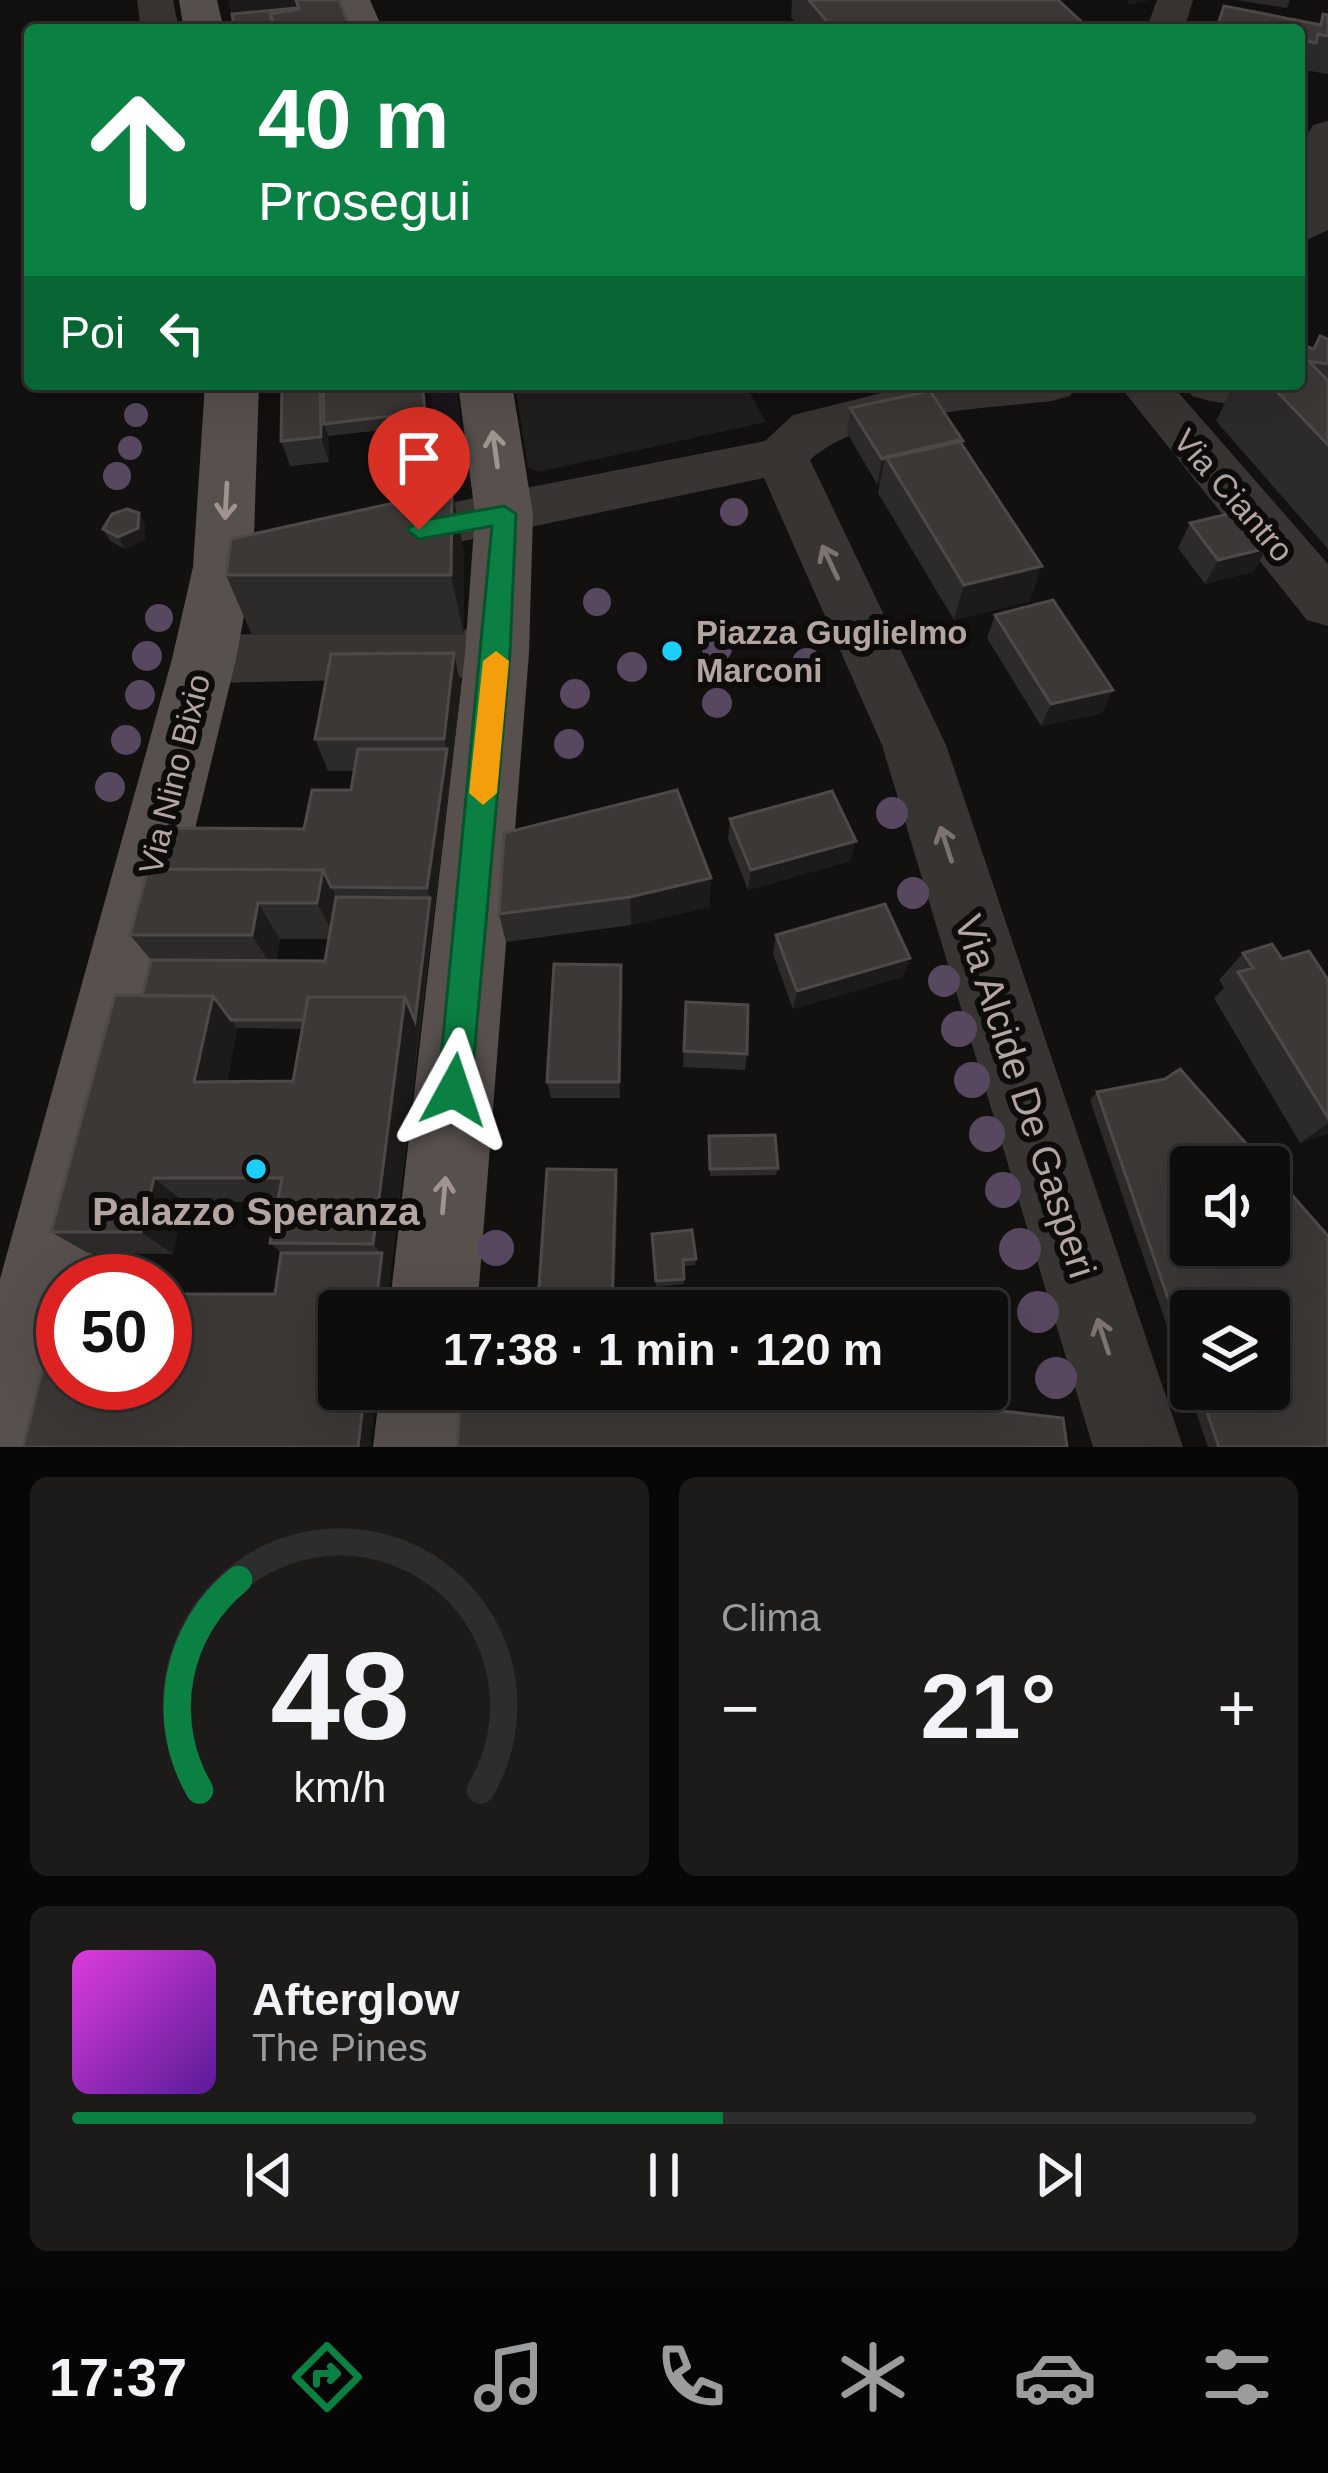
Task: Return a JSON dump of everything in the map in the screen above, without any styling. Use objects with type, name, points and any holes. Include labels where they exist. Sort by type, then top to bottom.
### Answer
[{"type":"main road","name":"Via Nino Bixio","points":[[0,1447],[204,659],[272,558],[233,390]]},
{"type":"main road","points":[[435,1290],[496,653],[504,514],[486,390]]},
{"type":"main road","points":[[420,1447],[424,1410]]},
{"type":"street","points":[[1309,225],[1319,118]]},
{"type":"street","points":[[272,558],[781,456],[812,428],[935,398],[1002,390]]},
{"type":"street","name":"Via Ciantro","points":[[1148,390],[1328,604]]},
{"type":"street","name":"Via Ciantro","points":[[1247,390],[1328,403]]},
{"type":"street","name":"Via Alcide De Gasperi","points":[[781,456],[914,745],[1138,1447]]},
{"type":"street","points":[[204,659],[496,653]]},
{"type":"shaded area","points":[[431,390],[457,390],[463,447],[438,433]]},
{"type":"shaded area","points":[[516,390],[748,390],[766,422],[538,472],[528,467]]},
{"type":"building","points":[[296,0],[339,0],[349,24],[274,24],[270,14],[299,9]]},
{"type":"building","points":[[809,0],[1058,0],[1084,24],[829,24]]},
{"type":"building","points":[[1224,6],[1321,25],[1323,14],[1328,15],[1328,36],[1318,34],[1316,43],[1305,40],[1305,24],[1218,24]]},
{"type":"building","points":[[297,9],[270,14],[273,24],[234,24],[232,14]]},
{"type":"building","points":[[1320,336],[1328,339],[1328,364],[1308,361],[1305,346],[1314,349]]},
{"type":"building","points":[[1305,357],[1328,381],[1328,445],[1276,390],[1305,390]]},
{"type":"building","points":[[282,390],[320,390],[321,437],[281,441]]},
{"type":"building","points":[[323,390],[423,390],[425,412],[324,424]]},
{"type":"building","points":[[930,391],[963,441],[882,459],[850,408]]},
{"type":"building","points":[[959,440],[1042,566],[964,585],[886,457]]},
{"type":"building","points":[[452,490],[451,575],[226,575],[231,539]]},
{"type":"building","points":[[127,509],[139,513],[138,528],[118,537],[103,529],[112,514]]},
{"type":"building","points":[[1237,512],[1267,548],[1218,560],[1190,523]]},
{"type":"building","points":[[1053,600],[1113,690],[1051,704],[995,615]]},
{"type":"building","points":[[454,653],[444,739],[315,739],[331,654]]},
{"type":"building","points":[[358,749],[447,749],[427,888],[331,887],[323,870],[165,869],[176,828],[304,829],[312,790],[351,790]]},
{"type":"building","points":[[677,790],[711,878],[630,897],[499,914],[504,833]]},
{"type":"building","points":[[832,791],[856,841],[751,870],[730,819]]},
{"type":"building","points":[[148,869],[323,870],[317,903],[258,903],[252,935],[130,935]]},
{"type":"building","points":[[336,897],[430,898],[415,1021],[405,997],[308,997],[304,1020],[231,1020],[213,996],[142,996],[151,960],[325,961]]},
{"type":"building","points":[[885,904],[910,958],[797,991],[776,935]]},
{"type":"building","points":[[1272,944],[1282,959],[1309,951],[1328,980],[1328,1118],[1238,972],[1253,968],[1243,953]]},
{"type":"building","points":[[554,964],[621,965],[619,1082],[547,1082]]},
{"type":"building","name":"Palazzo Speranza","points":[[115,995],[213,996],[194,1082],[293,1081],[308,997],[405,997],[373,1244],[270,1243],[282,1178],[154,1178],[141,1232],[51,1232]]},
{"type":"building","points":[[686,1002],[748,1005],[747,1054],[684,1051]]},
{"type":"building","points":[[1180,1069],[1248,1146],[1170,1146],[1170,1266],[1290,1266],[1290,1193],[1328,1236],[1328,1447],[1219,1447],[1206,1410],[1290,1410],[1290,1290],[1170,1290],[1170,1304],[1097,1092],[1165,1079]]},
{"type":"building","points":[[775,1135],[778,1168],[710,1169],[709,1136]]},
{"type":"building","points":[[547,1169],[616,1170],[612,1290],[539,1290]]},
{"type":"building","points":[[692,1230],[696,1259],[683,1260],[684,1279],[656,1281],[652,1234]]},
{"type":"building","points":[[281,1253],[382,1253],[378,1290],[318,1290],[318,1410],[362,1410],[358,1447],[23,1447],[36,1395],[36,1410],[192,1410],[192,1294],[275,1294]]},
{"type":"building","points":[[460,1410],[993,1410],[1063,1418],[1067,1447],[457,1447]]},
{"type":"slow traffic","points":[[483,793],[496,661]]},
{"type":"place","name":"Piazza Guglielmo Marconi","points":[[672,651]]},
{"type":"place","name":"Palazzo Speranza","points":[[256,1169]]},
{"type":"route","points":[[419,530],[504,514],[496,653],[454,1090]]}]
